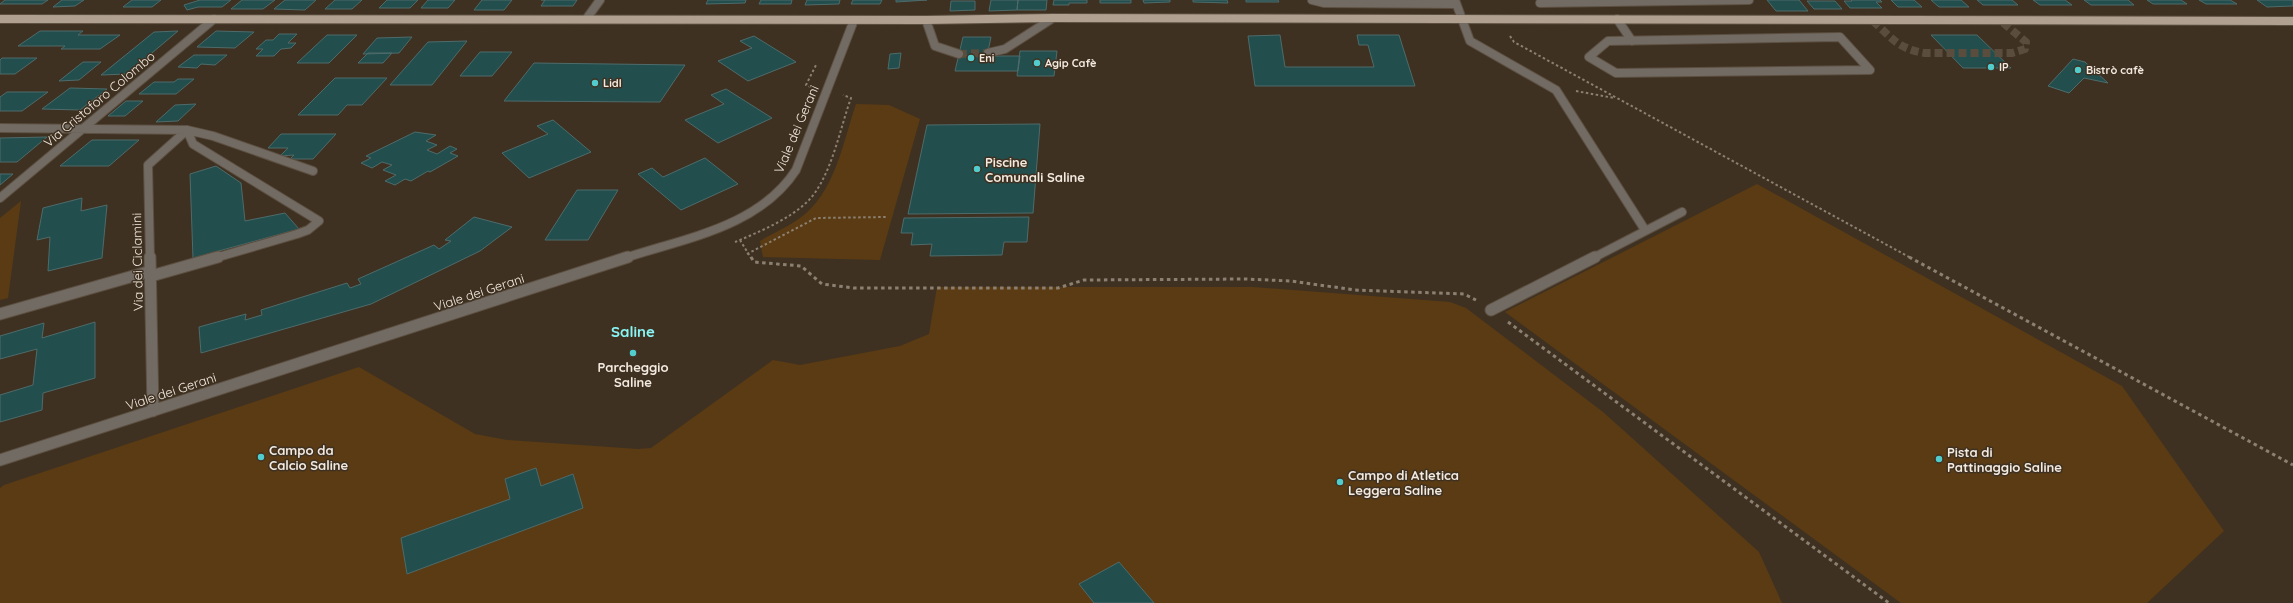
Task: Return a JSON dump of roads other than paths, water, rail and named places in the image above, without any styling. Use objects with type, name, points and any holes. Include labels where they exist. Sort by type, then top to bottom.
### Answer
[{"type":"main road","points":[[0,19],[587,18],[926,20],[1053,18],[2293,21]]},
{"type":"street","points":[[587,18],[600,0]]},
{"type":"street","points":[[1312,0],[1324,3],[1456,2],[1470,41],[1556,90],[1645,230]]},
{"type":"street","points":[[1544,19],[1539,1],[1750,0]]},
{"type":"street","points":[[988,53],[1005,50],[1053,18]]},
{"type":"street","name":"Via Cristoforo Colombo","points":[[0,198],[214,19]]},
{"type":"street","points":[[1617,19],[1632,41]]},
{"type":"street","name":"Viale dei Gerani","points":[[0,460],[732,223],[769,202],[789,181],[796,170],[854,20]]},
{"type":"street","points":[[926,20],[935,46],[946,51],[959,54]]},
{"type":"street","points":[[1840,37],[1870,70],[1616,73],[1589,57],[1608,41],[1632,41],[1840,37]]},
{"type":"street","points":[[0,128],[187,130],[213,136],[313,171]]},
{"type":"street","points":[[0,314],[297,234],[308,230],[319,221],[193,144],[187,130]]},
{"type":"street","name":"Via dei Ciclamini","points":[[153,411],[148,165],[187,130]]},
{"type":"street","points":[[1491,310],[1682,212]]},
{"type":"tunnel","points":[[1873,21],[1902,46],[1925,53],[2012,53],[2025,49],[2026,42],[2001,21]]},
{"type":"tunnel","points":[[959,54],[988,53]]},
{"type":"place","name":"Eni","points":[[971,58]]},
{"type":"place","name":"Agip Cafè","points":[[1037,63]]},
{"type":"place","name":"IP","points":[[1991,67]]},
{"type":"place","name":"Bistrò cafè","points":[[2078,70]]},
{"type":"place","name":"Lidl","points":[[595,83]]},
{"type":"place","name":"Piscine Comunali Saline","points":[[977,169]]},
{"type":"place","name":"Parcheggio Saline","points":[[633,353]]},
{"type":"place","name":"Campo da Calcio Saline","points":[[261,457]]},
{"type":"place","name":"Pista di Pattinaggio Saline","points":[[1939,459]]},
{"type":"place","name":"Campo di Atletica Leggera Saline","points":[[1340,482]]},
{"type":"district","name":"Saline","points":[[633,332]]}]
